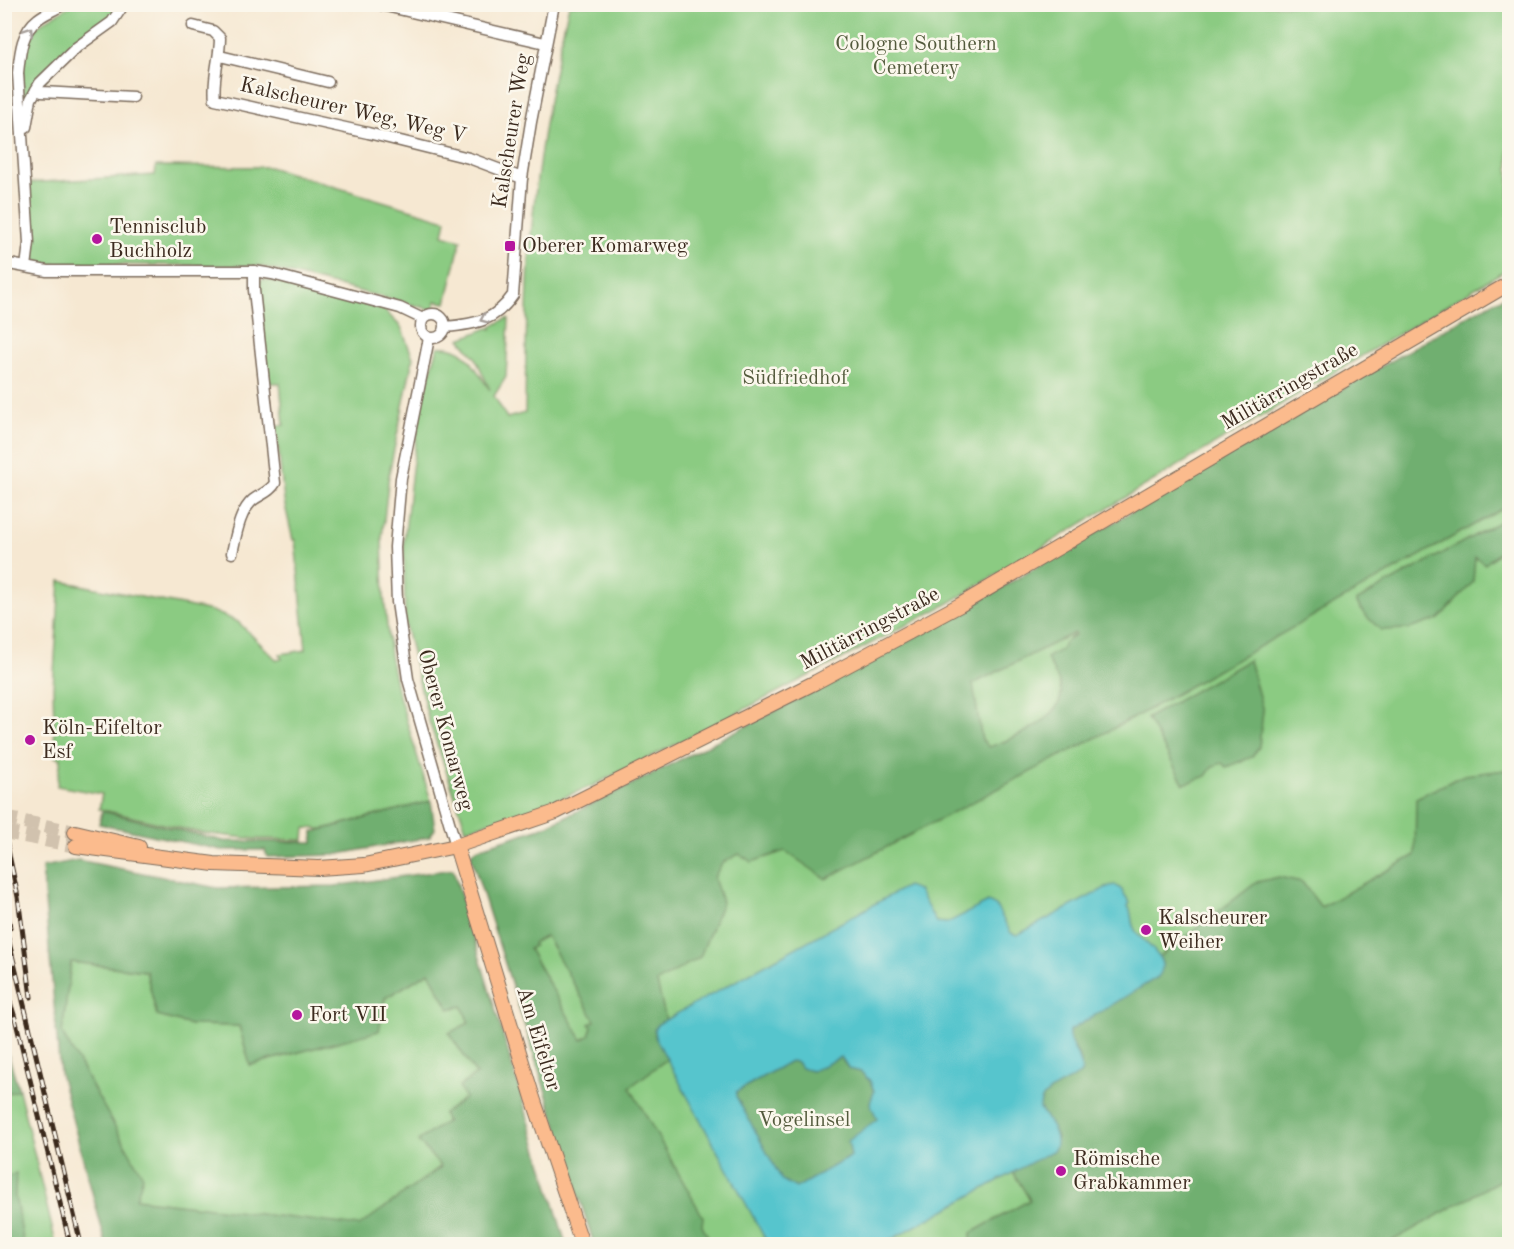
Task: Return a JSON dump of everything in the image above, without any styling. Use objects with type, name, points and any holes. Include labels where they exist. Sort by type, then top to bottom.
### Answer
[{"type":"main road","name":"Militärringstraße","points":[[76,846],[214,864],[319,868],[364,865],[456,846],[556,812],[886,646],[1505,286]]},
{"type":"main road","name":"Militärringstraße","points":[[75,832],[214,864]]},
{"type":"main road","name":"Am Eifeltor","points":[[456,846],[533,1098],[582,1245]]},
{"type":"street","points":[[26,267],[28,243],[18,73],[20,50],[26,33],[37,20],[63,4]]},
{"type":"street","points":[[23,129],[27,127],[31,99],[36,90],[77,47],[112,22],[124,4]]},
{"type":"street","points":[[377,4],[545,43]]},
{"type":"street","name":"Kalscheurer Weg","points":[[446,327],[488,319],[503,309],[513,295],[522,178],[554,4]]},
{"type":"street","points":[[193,26],[213,31],[220,38],[220,56],[328,82]]},
{"type":"street","name":"Kalscheurer Weg, Weg V","points":[[220,56],[213,89],[214,99],[469,158],[522,178]]},
{"type":"street","points":[[36,90],[133,97]]},
{"type":"street","points":[[4,263],[47,271],[254,271],[400,308],[423,319]]},
{"type":"street","points":[[232,553],[238,527],[246,509],[252,501],[271,489],[275,483],[254,290],[254,271]]},
{"type":"street","points":[[437,314],[442,317],[446,327],[438,338],[429,338],[422,330],[423,319],[427,315],[437,314]]},
{"type":"street","name":"Oberer Komarweg","points":[[429,338],[401,478],[395,547],[397,602],[408,679],[456,846]]},
{"type":"green space","points":[[71,5],[123,5],[108,23],[66,52],[24,110],[23,65],[27,43],[39,25]]},
{"type":"green space","name":"Südfriedhof","points":[[569,5],[1509,5],[1509,268],[949,603],[592,786],[530,810],[466,829],[428,718],[405,624],[404,541],[412,469],[422,400],[438,347],[448,347],[464,354],[490,390],[475,357],[460,339],[488,328],[492,329],[491,327],[509,319],[506,377],[494,396],[507,418],[525,413],[528,279],[537,177],[556,62]]},
{"type":"green space","points":[[156,166],[269,167],[446,220],[443,235],[461,240],[446,303],[436,301],[434,310],[259,266],[41,264],[33,258],[28,183],[155,175]]},
{"type":"green space","points":[[263,279],[384,310],[401,327],[413,358],[389,474],[382,538],[384,596],[390,655],[397,689],[431,801],[323,829],[305,828],[304,840],[255,839],[201,833],[99,809],[102,794],[57,786],[61,758],[55,757],[53,688],[60,581],[212,611],[238,622],[277,660],[282,659],[280,654],[306,650],[295,540],[293,540],[284,501],[276,426],[284,425],[280,383],[269,383],[258,283]]},
{"type":"green space","points":[[1509,294],[1509,1244],[594,1244],[471,856],[473,851],[544,827],[607,797],[941,623]]},
{"type":"green space","points":[[1509,294],[1509,505],[1137,716],[826,879],[785,851],[752,862],[739,854],[722,863],[714,878],[722,902],[700,957],[657,982],[666,1020],[659,1024],[654,1034],[667,1059],[630,1087],[703,1217],[702,1225],[712,1244],[594,1244],[471,856],[473,851],[544,827],[607,797],[941,623]],"holes":[[[1074,633],[1075,635],[1060,650],[1047,658],[1061,688],[1059,703],[1053,712],[1033,728],[989,747],[982,740],[973,684]],[[546,936],[595,1021],[589,1024],[592,1027],[589,1036],[582,1040],[529,949],[534,946],[533,943]]]},
{"type":"green space","points":[[1508,517],[1509,533],[1505,545],[1485,564],[1475,557],[1473,582],[1439,619],[1409,629],[1381,630],[1364,614],[1356,601]]},
{"type":"green space","points":[[1249,660],[1263,711],[1259,747],[1252,757],[1226,767],[1222,763],[1213,766],[1206,776],[1184,784],[1147,718]]},
{"type":"green space","points":[[1505,770],[1509,773],[1509,1175],[1387,1244],[971,1244],[971,1233],[1030,1200],[1013,1172],[1054,1150],[1057,1137],[1040,1108],[1044,1096],[1081,1073],[1080,1058],[1069,1039],[1072,1027],[1158,977],[1162,963],[1159,957],[1257,882],[1279,877],[1302,882],[1321,907],[1415,855],[1416,798],[1464,775]]},
{"type":"green space","points":[[431,801],[435,829],[429,837],[334,855],[267,857],[265,850],[221,850],[99,824],[102,811],[224,841],[313,842],[313,832]]},
{"type":"green space","points":[[78,860],[217,888],[335,886],[453,869],[566,1244],[106,1244],[60,1073],[42,867]],"holes":[[[71,962],[146,971],[157,1016],[191,1025],[239,1026],[250,1065],[379,1031],[385,998],[429,972],[449,1009],[462,1006],[469,1023],[449,1033],[476,1074],[459,1087],[465,1098],[443,1114],[447,1121],[418,1141],[441,1167],[359,1226],[136,1199],[143,1176],[62,1033]]]},
{"type":"green space","points":[[71,962],[146,971],[157,1016],[191,1025],[239,1026],[251,1065],[378,1031],[385,998],[429,972],[449,1009],[462,1006],[469,1023],[449,1033],[476,1074],[465,1098],[443,1114],[447,1120],[441,1166],[359,1227],[135,1199],[142,1176],[62,1033]]},
{"type":"green space","points":[[4,1042],[19,1090],[56,1244],[5,1244]]},
{"type":"green space","points":[[4,1042],[19,1090],[5,1094],[4,1094]]},
{"type":"green space","name":"Vogelinsel","points":[[840,1057],[849,1069],[861,1072],[870,1081],[874,1091],[870,1103],[878,1119],[850,1150],[851,1156],[796,1188],[782,1181],[736,1096],[736,1092],[790,1061],[797,1062],[802,1068],[812,1071]]},
{"type":"green space","points":[[16,1173],[15,1196],[24,1244],[5,1244],[5,1178]]},
{"type":"water","name":"Kalscheurer Weiher","points":[[1115,885],[1121,889],[1130,903],[1128,906],[1134,928],[1159,957],[1162,970],[1158,977],[1069,1031],[1069,1037],[1081,1062],[1081,1073],[1044,1096],[1040,1108],[1055,1134],[1054,1150],[883,1244],[768,1244],[655,1037],[654,1030],[658,1024],[907,886],[918,890],[936,922],[947,923],[988,902],[996,906],[1011,933],[1017,935],[1109,886]],"holes":[[[841,1057],[849,1069],[861,1072],[870,1081],[874,1091],[870,1103],[877,1119],[848,1141],[851,1156],[796,1188],[782,1180],[736,1096],[736,1092],[790,1061],[797,1062],[801,1068],[812,1071]]]},
{"type":"tunnel","points":[[4,818],[75,832]]},
{"type":"tunnel","points":[[4,832],[76,846]]},
{"type":"railway","points":[[4,831],[18,897],[31,997]]},
{"type":"railway","points":[[4,890],[10,928]]},
{"type":"railway","points":[[4,921],[81,1244]]},
{"type":"railway","points":[[4,982],[15,1018],[70,1244]]},
{"type":"place","name":"Tennisclub Buchholz","points":[[97,239]]},
{"type":"place","name":"Oberer Komarweg","points":[[510,246]]},
{"type":"place","name":"Köln-Eifeltor Esf","points":[[30,740]]},
{"type":"place","name":"Kalscheurer Weiher","points":[[1146,930]]},
{"type":"place","name":"Fort VII","points":[[297,1015]]},
{"type":"place","name":"Römische Grabkammer","points":[[1061,1171]]},
{"type":"park label","name":"Cologne Southern Cemetery","points":[[916,56]]}]
